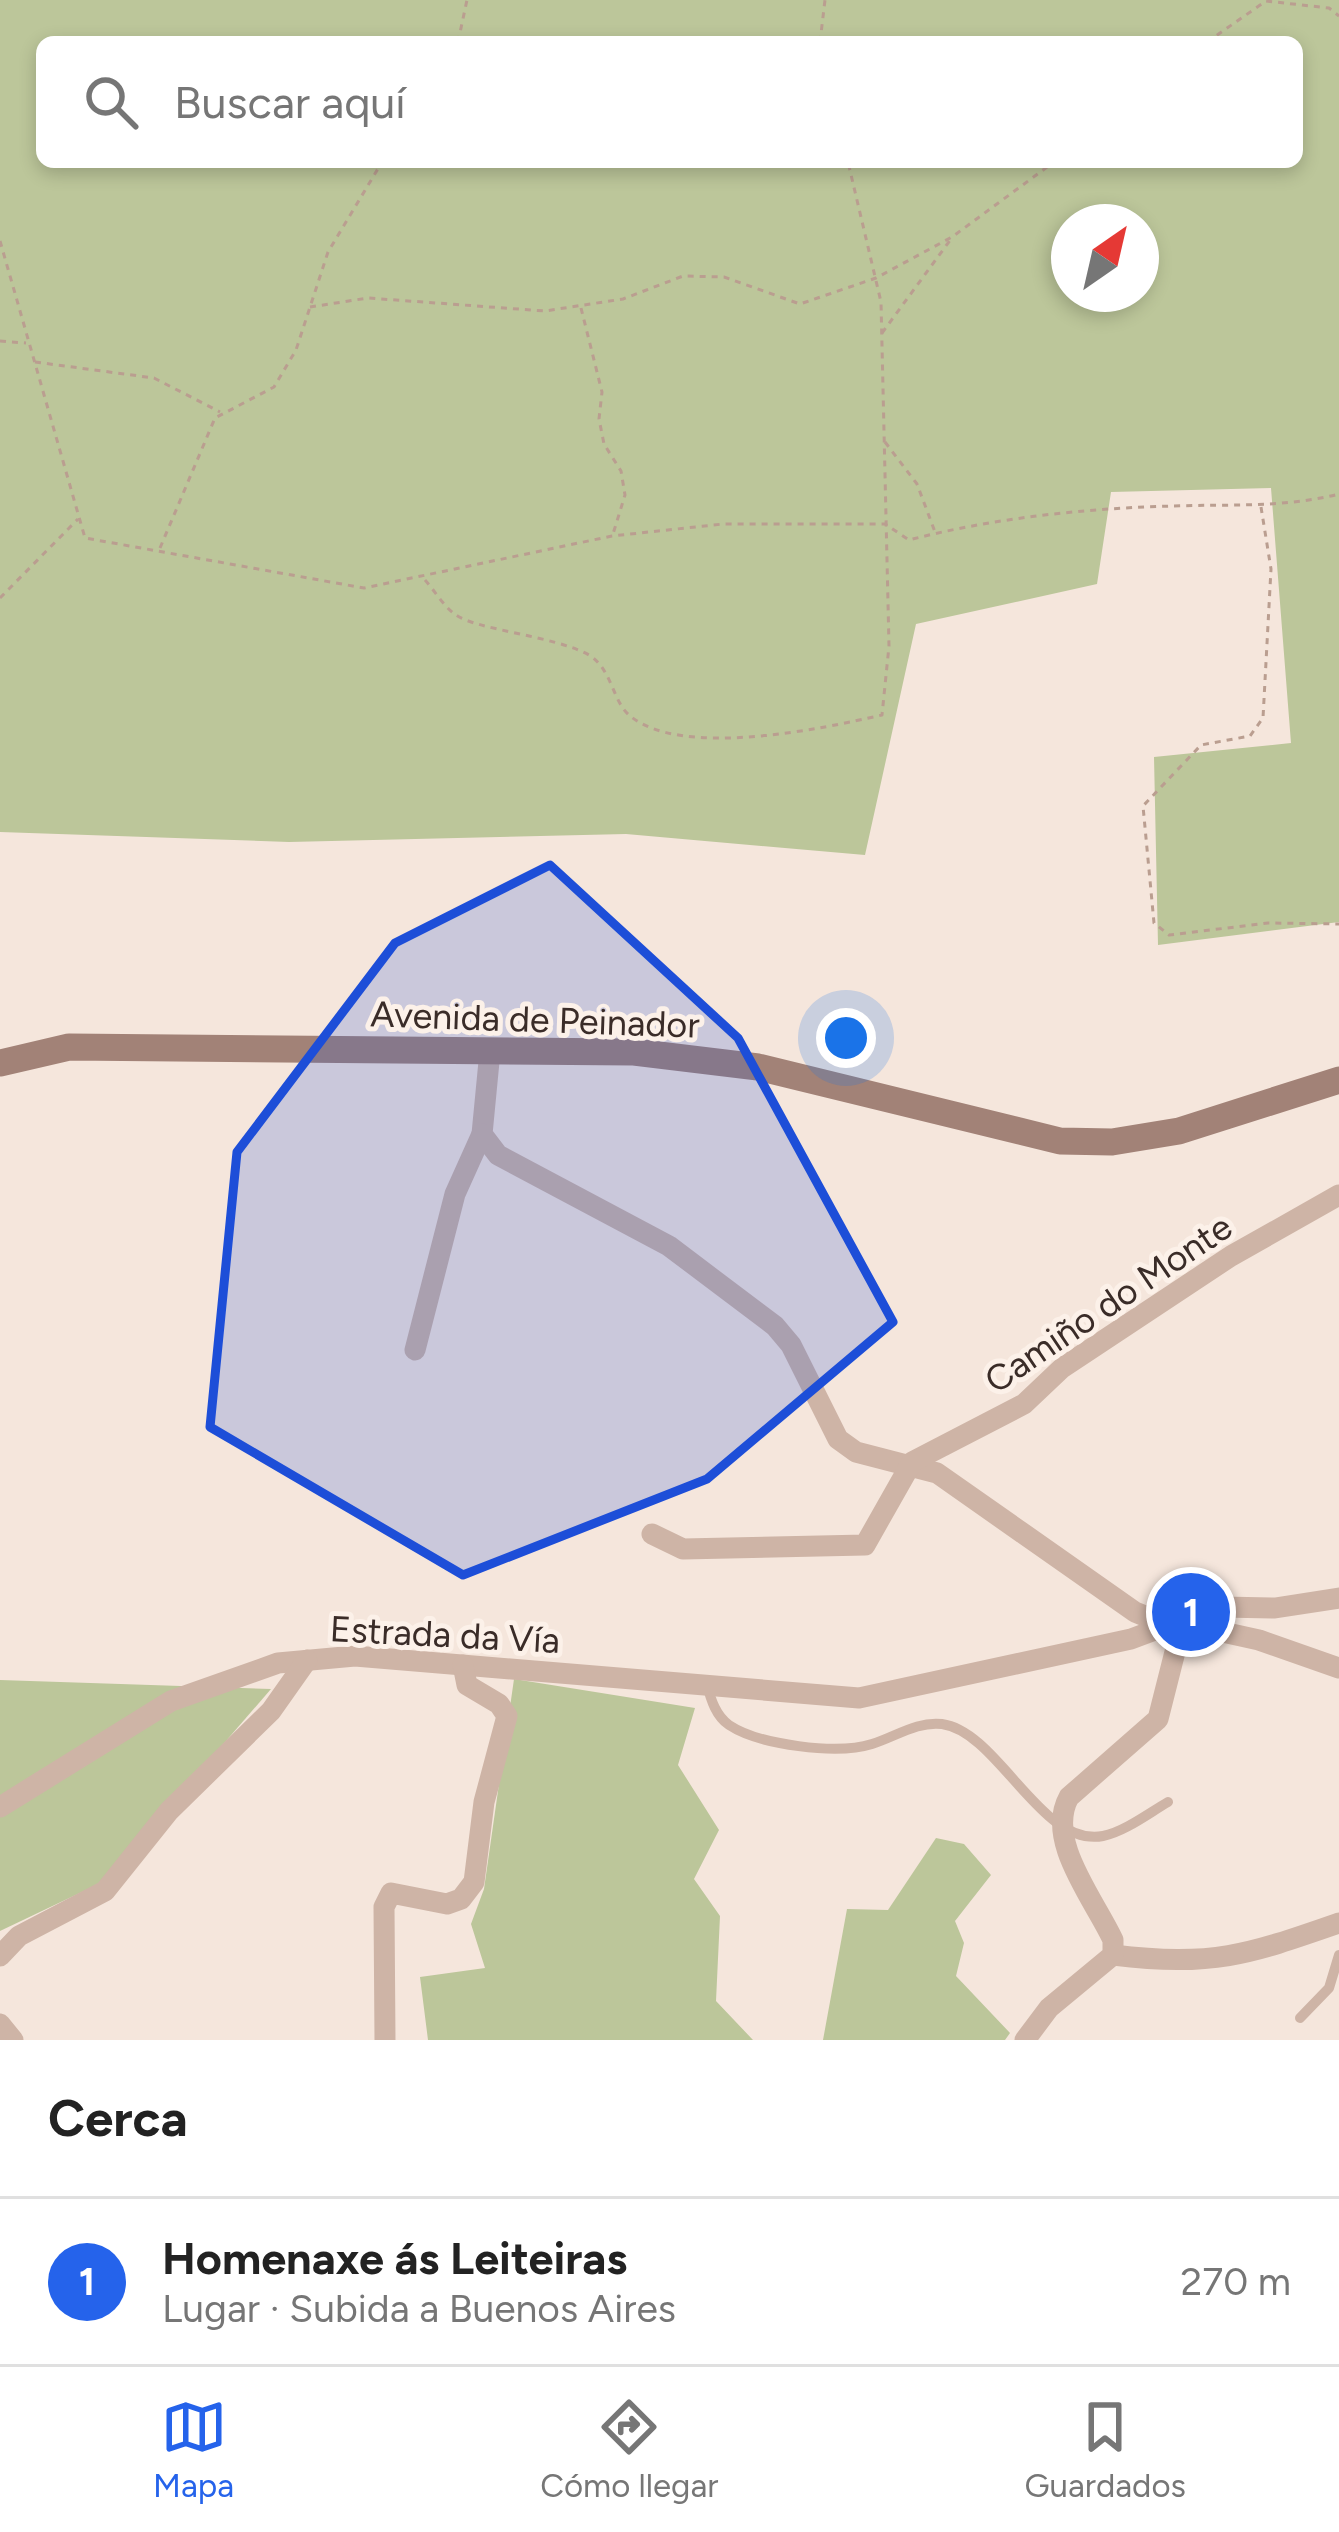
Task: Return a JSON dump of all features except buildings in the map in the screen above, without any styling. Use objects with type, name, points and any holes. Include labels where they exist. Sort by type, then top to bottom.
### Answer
[{"type":"street","name":"Avenida de Peinador","points":[[0,1063],[69,1047],[634,1052],[758,1066],[1060,1141],[1112,1142],[1179,1131],[1339,1081]]},
{"type":"street","points":[[415,1350],[454,1193],[482,1135],[490,1051]]},
{"type":"street","points":[[482,1135],[498,1155],[669,1246],[775,1326],[791,1345],[838,1439],[856,1452],[912,1462],[937,1473],[1050,1555],[1166,1628],[1209,1629],[1259,1640],[1339,1669]]},
{"type":"street","name":"Camiño do Monte","points":[[912,1462],[1024,1404],[1061,1368],[1231,1256],[1339,1195]]},
{"type":"street","points":[[652,1534],[683,1549],[865,1545],[912,1462]]},
{"type":"street","points":[[1113,1955],[1113,1940],[1060,1835],[1060,1823],[1070,1797],[1158,1719],[1170,1594],[1202,1586],[1216,1592],[1222,1606],[1220,1619],[1209,1629]]},
{"type":"street","points":[[1222,1606],[1274,1608],[1339,1598]]},
{"type":"street","name":"Estrada da Vía","points":[[0,1807],[171,1701],[278,1663],[355,1656],[859,1698],[1131,1640],[1166,1628]]},
{"type":"street","points":[[0,1956],[19,1936],[105,1891],[169,1811],[271,1711],[307,1660]]},
{"type":"street","points":[[385,2040],[384,1907],[392,1893],[447,1904],[461,1899],[474,1882],[484,1802],[507,1716],[499,1704],[467,1685],[463,1665]]},
{"type":"street","points":[[1024,2040],[1049,2008],[1113,1955],[1162,1961],[1234,1959],[1339,1923]]},
{"type":"street","points":[[0,2024],[13,2040]]},
{"type":"lane","points":[[706,1685],[714,1709],[729,1725],[811,1749],[869,1745],[925,1724],[946,1724],[973,1740],[1060,1823],[1085,1836],[1105,1836],[1168,1802]]},
{"type":"lane","points":[[1300,2018],[1330,1988],[1339,1954]]},
{"type":"path","points":[[459,36],[467,0]]},
{"type":"path","points":[[821,36],[825,0]]},
{"type":"path","points":[[1216,36],[1266,1],[1329,8],[1339,16]]},
{"type":"path","points":[[159,550],[214,418],[274,387],[296,350],[328,251],[378,168]]},
{"type":"path","points":[[424,579],[458,617],[526,632],[592,656],[613,682],[624,711],[652,732],[782,737],[882,715],[889,646],[882,333],[876,278],[849,168]]},
{"type":"path","points":[[310,307],[368,298],[545,310],[623,299],[682,276],[724,277],[800,304],[876,278],[952,237],[1046,168]]},
{"type":"path","points":[[882,333],[952,237]]},
{"type":"path","points":[[0,241],[85,538],[364,589],[612,536],[722,524],[885,524],[909,540],[1171,506],[1287,507],[1339,494]]},
{"type":"path","points":[[580,305],[602,392],[598,419],[604,444],[621,471],[625,495],[612,536]]},
{"type":"path","points":[[0,341],[28,343]]},
{"type":"path","points":[[33,362],[154,378],[222,413]]},
{"type":"path","points":[[884,442],[917,484],[932,513],[935,533]]},
{"type":"path","points":[[1262,507],[1270,569],[1263,718],[1250,736],[1201,745],[1143,806],[1154,922],[1169,935],[1268,923],[1339,924]]},
{"type":"path","points":[[0,598],[78,519]]},
{"type":"highlighted area","points":[[550,865],[738,1038],[893,1322],[707,1479],[463,1575],[210,1427],[237,1152],[395,943]]},
{"type":"green space","points":[[0,0],[1339,0],[1339,922],[1158,945],[1154,757],[1291,743],[1271,488],[1111,492],[1097,584],[916,624],[865,855],[626,834],[289,842],[0,832]]},
{"type":"green space","points":[[514,1679],[695,1708],[678,1765],[719,1830],[694,1879],[720,1916],[716,2001],[753,2040],[428,2040],[420,1977],[485,1968],[471,1924],[484,1889]]},
{"type":"green space","points":[[0,1680],[271,1689],[105,1881],[0,1931]]},
{"type":"green space","points":[[936,1838],[964,1844],[991,1875],[955,1921],[964,1943],[956,1976],[1010,2033],[1005,2040],[823,2040],[847,1909],[888,1910]]},
{"type":"place","name":"Homenaxe ás Leiteiras","points":[[1191,1612]]}]
